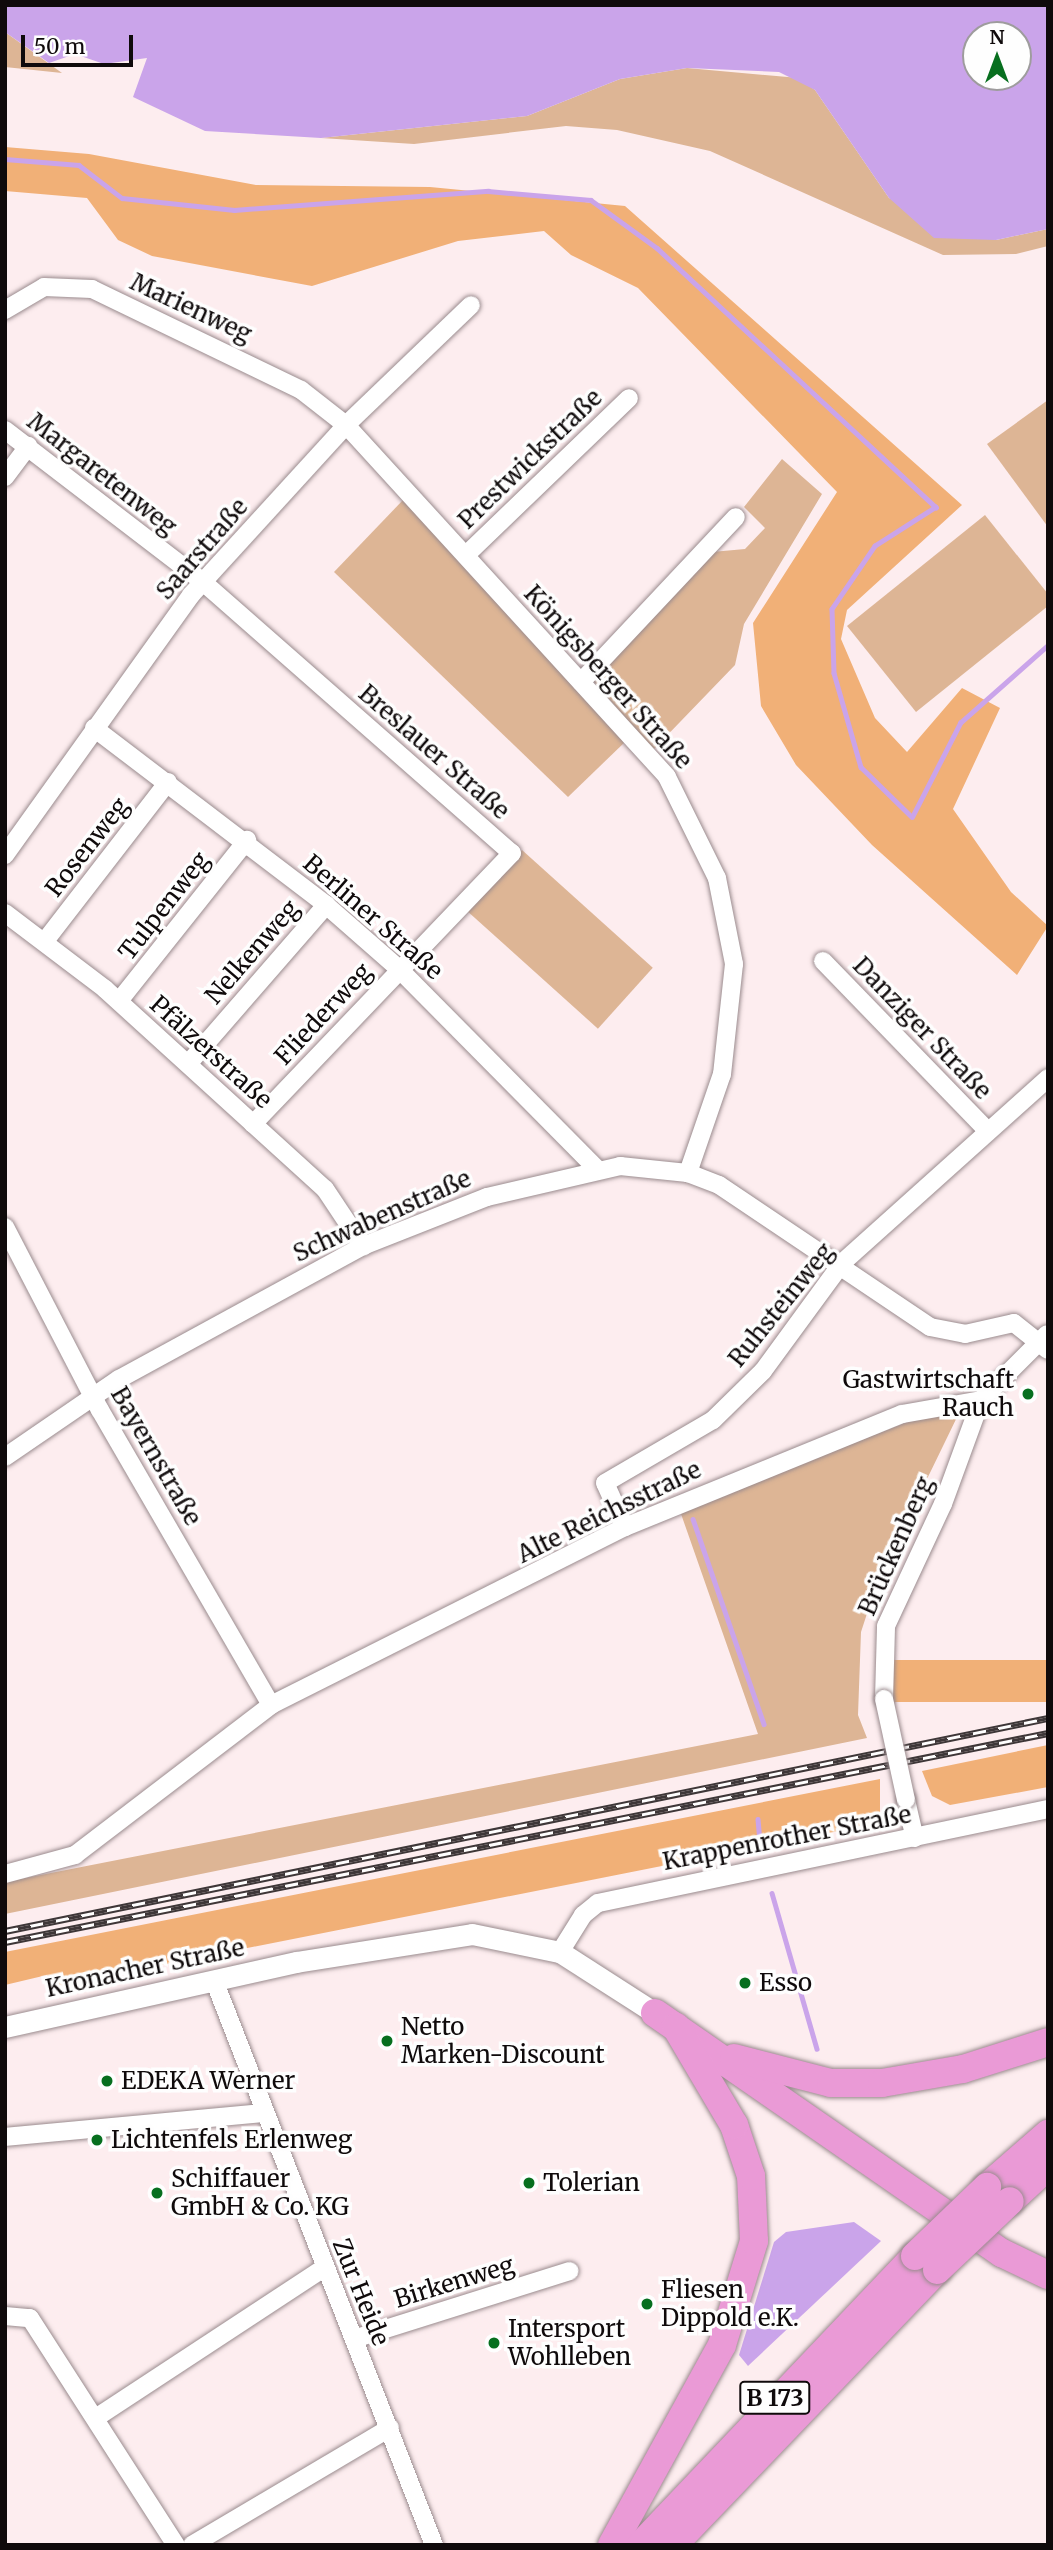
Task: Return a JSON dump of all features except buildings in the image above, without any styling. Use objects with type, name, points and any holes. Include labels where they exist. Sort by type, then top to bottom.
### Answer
[{"type":"highway","points":[[665,2020],[1002,2253],[1048,2275]]},
{"type":"highway","points":[[612,2545],[722,2345],[754,2241],[751,2176],[734,2125],[665,2020]]},
{"type":"highway","points":[[706,2049],[786,2073],[857,2084],[936,2076],[1048,2042]]},
{"type":"highway","name":"B 173","points":[[641,2545],[999,2194],[1048,2134]]},
{"type":"highway","name":"B 173","points":[[999,2194],[1048,2166]]},
{"type":"highway","name":"B 173","points":[[673,2545],[926,2263]]},
{"type":"street","name":"Marienweg","points":[[5,310],[44,287],[92,289],[252,363],[346,425]]},
{"type":"street","name":"Saarstraße","points":[[5,855],[94,728],[203,582],[346,425],[471,305]]},
{"type":"street","name":"Prestwickstraße","points":[[466,555],[629,398]]},
{"type":"street","name":"Königsberger Straße","points":[[346,425],[581,682],[689,812],[727,914],[734,1010],[722,1074],[688,1173]]},
{"type":"street","name":"Margaretenweg","points":[[5,430],[203,582]]},
{"type":"street","points":[[5,477],[28,446]]},
{"type":"street","points":[[581,682],[736,517]]},
{"type":"street","name":"Breslauer Straße","points":[[203,582],[512,853],[399,969]]},
{"type":"street","name":"Berliner Straße","points":[[94,728],[247,840],[326,905],[399,969],[596,1168]]},
{"type":"street","name":"Rosenweg","points":[[45,941],[168,782]]},
{"type":"street","name":"Tulpenweg","points":[[119,1001],[247,840]]},
{"type":"street","name":"Nelkenweg","points":[[188,1064],[326,905]]},
{"type":"street","name":"Pfälzerstraße","points":[[5,913],[45,941],[119,1001],[324,1189],[363,1246]]},
{"type":"street","name":"Danziger Straße","points":[[823,961],[986,1129]]},
{"type":"street","name":"Fliederweg","points":[[253,1124],[399,969]]},
{"type":"street","name":"Ruhsteinweg","points":[[625,1527],[605,1483],[713,1420],[763,1371],[842,1263],[986,1129],[1048,1078]]},
{"type":"street","name":"Schwabenstraße","points":[[5,1457],[93,1395],[363,1246],[487,1197],[596,1168],[642,1165],[688,1173],[755,1206],[946,1334],[1014,1323],[1045,1342]]},
{"type":"street","name":"Bayernstraße","points":[[5,1227],[93,1395],[271,1705]]},
{"type":"street","name":"Brückenberg","points":[[915,1838],[884,1699],[886,1626],[943,1504],[981,1399],[1045,1342]]},
{"type":"street","name":"Alte Reichsstraße","points":[[5,1874],[75,1855],[106,1837],[195,1759],[271,1705],[625,1527],[902,1413],[981,1399]]},
{"type":"street","name":"Krappenrother Straße","points":[[560,1951],[583,1915],[598,1903],[1048,1809]]},
{"type":"street","name":"Kronacher Straße","points":[[5,2027],[296,1962],[472,1934],[560,1951]]},
{"type":"street","points":[[560,1951],[665,2020]]},
{"type":"street","name":"Zur Heide","points":[[214,1980],[434,2545]]},
{"type":"street","points":[[5,2137],[265,2113]]},
{"type":"street","points":[[97,2417],[324,2267]]},
{"type":"street","name":"Birkenweg","points":[[354,2339],[570,2271]]},
{"type":"street","points":[[5,2316],[30,2318],[97,2417],[176,2545]]},
{"type":"street","points":[[192,2545],[390,2428]]},
{"type":"shaded area","points":[[5,5],[1048,5],[1048,229],[996,240],[934,238],[889,198],[815,90],[779,72],[687,68],[620,79],[527,116],[321,138],[205,131],[133,97],[147,58],[104,64],[75,54],[49,63],[5,32]]},
{"type":"shaded area","points":[[5,32],[62,73],[5,67]]},
{"type":"shaded area","points":[[687,68],[799,78],[815,90],[889,198],[996,240],[1048,229],[1048,246],[1016,254],[943,255],[710,151],[617,130],[566,126],[414,144],[321,138],[527,116],[620,79]]},
{"type":"shaded area","points":[[5,147],[89,154],[256,185],[430,187],[625,206],[962,505],[847,610],[841,639],[875,718],[907,752],[962,688],[1000,708],[953,809],[1011,892],[1048,926],[1017,975],[872,845],[796,765],[761,706],[753,623],[837,492],[638,288],[571,255],[544,231],[458,241],[312,286],[152,256],[118,240],[87,198],[5,191]]},
{"type":"shaded area","points":[[1048,400],[1048,527],[987,444]]},
{"type":"shaded area","points":[[782,459],[822,494],[744,624],[735,665],[653,750],[592,679],[712,552],[745,549],[765,528],[744,507]]},
{"type":"shaded area","points":[[403,500],[626,741],[568,797],[334,572]]},
{"type":"shaded area","points":[[985,515],[1048,594],[1048,606],[916,712],[847,626]]},
{"type":"shaded area","points":[[522,850],[653,968],[598,1029],[467,911]]},
{"type":"shaded area","points":[[960,1411],[878,1580],[861,1632],[858,1715],[867,1738],[5,1914],[5,1882],[758,1734],[680,1511],[933,1412]]},
{"type":"shaded area","points":[[888,1660],[1048,1660],[1048,1702],[888,1702]]},
{"type":"shaded area","points":[[1048,1745],[1048,1787],[950,1805],[932,1796],[922,1771]]},
{"type":"shaded area","points":[[880,1779],[880,1817],[874,1824],[55,1986],[47,1975],[5,1985],[5,1952]]},
{"type":"shaded area","points":[[854,2222],[881,2241],[748,2366],[739,2355],[774,2242],[786,2232]]},
{"type":"waterway","points":[[5,159],[79,165],[122,198],[234,210],[488,191],[591,200],[657,248],[936,507],[875,546],[832,609],[834,673],[861,767],[912,817],[960,723],[1048,645]]},
{"type":"waterway","points":[[693,1519],[764,1724]]},
{"type":"waterway","points":[[758,1819],[760,1841]]},
{"type":"waterway","points":[[772,1893],[817,2049]]},
{"type":"railway","points":[[5,1931],[1048,1718]]},
{"type":"railway","points":[[5,1942],[1048,1733]]},
{"type":"place","name":"Gastwirtschaft Rauch","points":[[1028,1394]]},
{"type":"place","name":"Esso","points":[[745,1983]]},
{"type":"place","name":"Netto Marken-Discount","points":[[387,2041]]},
{"type":"place","name":"EDEKA Werner","points":[[107,2081]]},
{"type":"place","name":"Lichtenfels Erlenweg","points":[[97,2140]]},
{"type":"place","name":"Tolerian","points":[[529,2183]]},
{"type":"place","name":"Schiffauer GmbH & Co. KG","points":[[157,2193]]},
{"type":"place","name":"Fliesen Dippold e.K.","points":[[647,2304]]},
{"type":"place","name":"Intersport Wohlleben","points":[[494,2343]]}]
